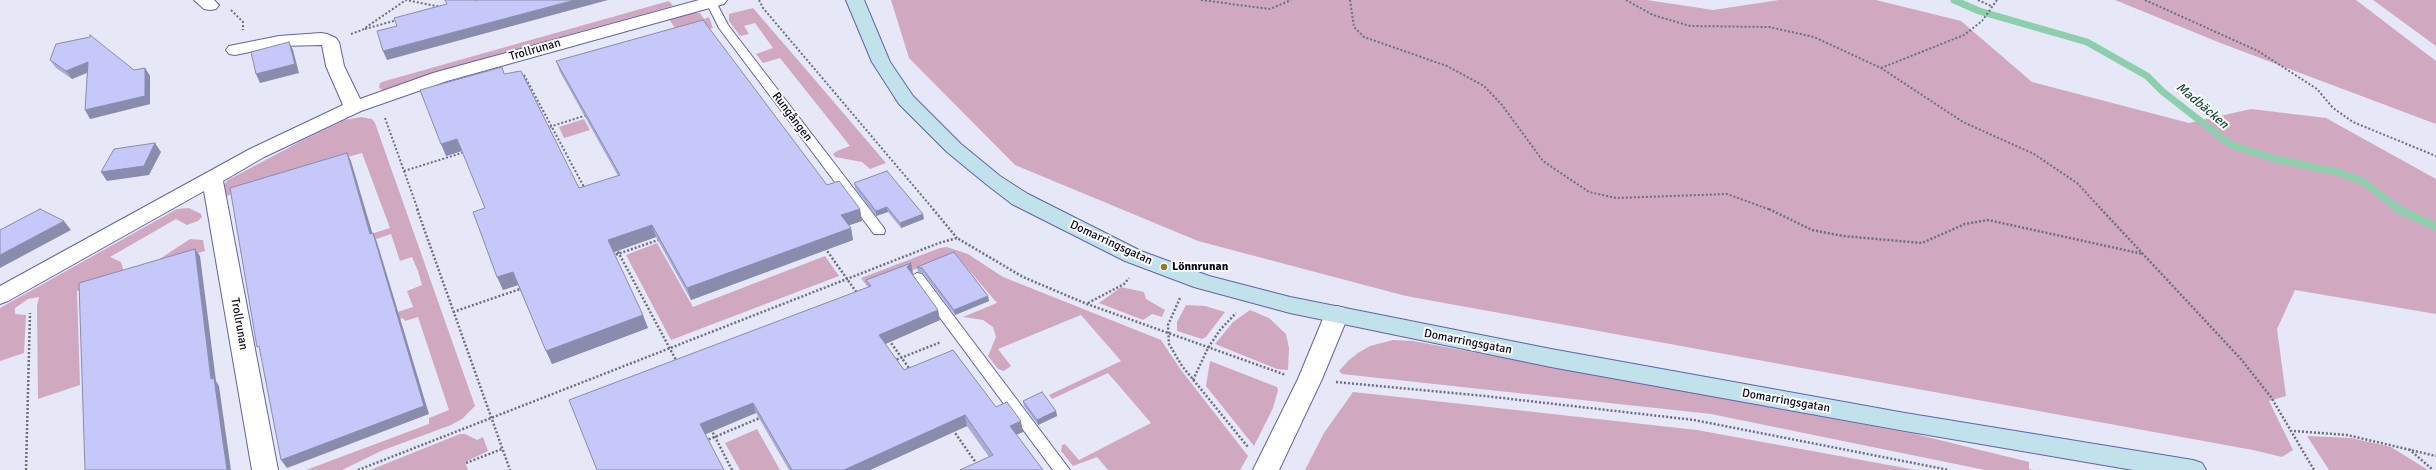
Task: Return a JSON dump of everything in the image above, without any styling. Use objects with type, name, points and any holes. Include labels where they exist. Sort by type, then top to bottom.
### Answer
[{"type":"street","name":"Trollrunan","points":[[0,296],[212,178],[307,129],[354,107],[440,77],[713,0]]},
{"type":"street","name":"Domarringsgatan","points":[[855,0],[881,62],[906,100],[954,148],[993,180],[1020,199],[1134,256],[1202,282],[1424,334],[1905,422],[2194,470]]},
{"type":"street","points":[[235,50],[279,41],[321,38],[330,42],[335,66],[354,107]]},
{"type":"street","name":"Trollrunan","points":[[212,178],[265,470]]},
{"type":"street","points":[[1268,467],[1310,379],[1337,314]]},
{"type":"lane","name":"Rungången","points":[[713,0],[723,26],[879,231]]},
{"type":"lane","points":[[917,277],[1062,470]]},
{"type":"path","points":[[362,30],[406,0],[442,8]]},
{"type":"path","points":[[759,0],[763,8],[957,238],[1023,277],[1087,304],[1277,373],[1310,379],[1485,396],[1694,420],[1949,470]]},
{"type":"path","points":[[1202,0],[1270,8],[1288,3],[1291,0]]},
{"type":"path","points":[[1350,0],[1354,27],[1364,37],[1447,66],[1484,86],[1502,105],[1544,161],[1589,192],[1616,198],[1727,194],[1762,206],[1812,230],[1843,236],[1922,243],[1965,224],[1988,220],[2143,254]]},
{"type":"path","points":[[1626,0],[1653,15],[1690,26],[1769,27],[1814,37],[1881,68],[1963,122],[2034,154],[2077,183],[2240,358],[2271,397],[2294,431],[2314,470]]},
{"type":"path","points":[[1978,0],[1991,6]]},
{"type":"path","points":[[1881,68],[1964,35],[1982,21],[1991,6],[1997,0]]},
{"type":"path","points":[[2145,0],[2258,51],[2317,89],[2333,108],[2352,122],[2436,156]]},
{"type":"path","points":[[207,3],[233,11],[243,22],[244,36],[235,50]]},
{"type":"path","points":[[434,10],[449,6]]},
{"type":"path","points":[[330,42],[362,30],[398,20]]},
{"type":"path","points":[[524,75],[587,193]]},
{"type":"path","points":[[377,98],[510,470]]},
{"type":"path","points":[[544,128],[588,115]]},
{"type":"path","points":[[404,171],[470,151]]},
{"type":"path","points":[[604,259],[663,238]]},
{"type":"path","points":[[358,470],[490,417],[957,238]]},
{"type":"path","points":[[824,246],[860,297]]},
{"type":"path","points":[[616,247],[680,368]]},
{"type":"path","points":[[1087,304],[1124,284],[1131,277]]},
{"type":"path","points":[[454,312],[529,285]]},
{"type":"path","points":[[1193,380],[1208,348],[1220,330],[1241,308],[1248,294]]},
{"type":"path","points":[[1177,296],[1182,299],[1168,325],[1167,332],[1169,344],[1193,380],[1252,452],[1268,467]]},
{"type":"path","points":[[20,470],[26,469],[30,313]]},
{"type":"path","points":[[885,334],[915,377]]},
{"type":"path","points":[[887,364],[960,334]]},
{"type":"path","points":[[700,443],[765,416]]},
{"type":"path","points":[[708,423],[732,470]]},
{"type":"path","points":[[950,426],[981,470]]},
{"type":"path","points":[[2294,431],[2347,435],[2409,448],[2436,456]]},
{"type":"path","points":[[2409,448],[2415,456],[2433,470]]},
{"type":"path","points":[[466,463],[502,449]]},
{"type":"shaded area","points":[[891,0],[1647,0],[1713,10],[1779,0],[1876,0],[1961,21],[2032,82],[2189,123],[2251,109],[2326,118],[2436,179],[2436,314],[2295,290],[2277,329],[2286,396],[2269,401],[2293,450],[2282,457],[2253,450],[1406,296],[1198,241],[1015,165],[909,58]]},
{"type":"shaded area","points":[[2115,0],[2356,0],[2436,61],[2436,124],[2223,44]]},
{"type":"shaded area","points":[[2373,0],[2436,0],[2436,46]]},
{"type":"shaded area","points":[[669,1],[673,6],[502,53],[384,91],[379,88],[380,83],[385,81]]},
{"type":"shaded area","points":[[753,8],[886,163],[870,169],[862,162],[835,157],[833,154],[837,151],[850,146],[780,58],[763,63],[756,54],[773,48],[755,23],[744,26],[749,34],[740,36],[729,21],[729,14]]},
{"type":"shaded area","points":[[688,13],[700,13],[704,19],[709,17],[713,28],[681,37],[669,19]]},
{"type":"shaded area","points":[[361,117],[372,119],[375,123],[475,406],[462,419],[451,425],[381,451],[342,470],[306,470],[429,424],[429,418],[449,410],[418,317],[405,321],[403,318],[341,340],[336,332],[413,307],[407,291],[422,285],[418,271],[412,257],[400,261],[391,234],[308,263],[317,251],[390,228],[362,153],[284,175],[256,187],[226,196],[221,195],[223,186],[228,180],[305,139],[345,120]]},
{"type":"shaded area","points":[[584,119],[590,130],[564,138],[559,127]]},
{"type":"shaded area","points":[[189,208],[201,214],[202,217],[198,221],[187,225],[176,219],[110,257],[121,262],[124,272],[155,262],[190,239],[203,240],[205,251],[77,291],[80,385],[38,399],[37,306],[39,297],[28,299],[15,308],[15,314],[26,315],[24,353],[0,361],[0,308],[177,209]]},
{"type":"shaded area","points":[[657,243],[693,307],[825,256],[839,276],[671,340],[626,255]]},
{"type":"shaded area","points":[[947,247],[968,254],[1003,277],[1161,340],[1181,370],[1248,456],[1240,470],[1108,470],[1097,457],[1073,466],[1061,451],[1062,445],[1065,444],[1079,460],[1151,423],[1108,373],[1052,399],[1049,395],[1121,361],[1081,315],[998,349],[1011,366],[1004,371],[998,369],[988,356],[996,337],[993,327],[983,320],[963,317],[997,303],[956,255],[867,286],[861,278],[940,248]]},
{"type":"shaded area","points":[[1121,287],[1144,292],[1146,299],[1165,310],[1162,317],[1152,314],[1143,320],[1099,303]]},
{"type":"shaded area","points":[[1186,305],[1205,306],[1225,312],[1206,337],[1202,339],[1177,331],[1177,322]]},
{"type":"shaded area","points":[[1250,310],[1269,318],[1286,334],[1289,348],[1288,370],[1277,369],[1215,344],[1233,322]]},
{"type":"shaded area","points":[[1393,340],[1413,341],[1915,434],[2029,462],[2029,469],[2034,470],[1985,470],[1711,414],[1342,374],[1339,371],[1349,360],[1370,346]]},
{"type":"shaded area","points":[[1210,361],[1277,387],[1278,390],[1273,408],[1254,446],[1206,386]]},
{"type":"shaded area","points":[[1353,392],[1697,430],[1916,470],[1305,470],[1324,433]]},
{"type":"shaded area","points":[[757,429],[780,470],[740,470],[725,443]]},
{"type":"shaded area","points":[[460,434],[465,434],[477,440],[483,437],[488,451],[465,462],[468,470],[370,470]]},
{"type":"shaded area","points":[[2307,436],[2351,438],[2391,447],[2428,470],[2329,470]]},
{"type":"building","points":[[445,0],[575,0],[383,51],[377,31],[397,26],[394,18],[447,4]]},
{"type":"building","points":[[703,20],[827,185],[839,181],[860,209],[841,215],[851,228],[687,288],[652,225],[608,240],[643,315],[546,351],[513,272],[497,277],[473,212],[485,208],[457,139],[441,144],[420,90],[502,67],[504,74],[521,71],[579,188],[620,175],[556,61]]},
{"type":"building","points":[[90,35],[134,70],[145,68],[145,96],[85,110],[88,62],[66,71],[50,60],[56,44],[90,37]]},
{"type":"building","points":[[289,42],[295,64],[256,74],[251,52]]},
{"type":"building","points":[[155,143],[144,166],[101,172],[114,149]]},
{"type":"building","points":[[347,153],[370,234],[373,233],[424,406],[281,460],[259,346],[257,347],[230,188]]},
{"type":"building","points":[[887,171],[923,214],[900,223],[887,207],[876,211],[854,183]]},
{"type":"building","points":[[40,209],[64,221],[0,255],[0,230]]},
{"type":"building","points":[[195,249],[211,379],[214,378],[227,470],[85,470],[79,283]]},
{"type":"building","points":[[954,252],[988,296],[954,310],[922,268],[917,267]]},
{"type":"building","points":[[911,263],[907,267],[938,310],[879,335],[904,370],[953,350],[996,407],[1007,402],[1021,421],[1010,426],[1043,470],[960,470],[993,455],[965,415],[844,470],[792,470],[753,403],[700,424],[724,470],[597,470],[569,400],[871,286],[866,280]]},
{"type":"building","points":[[1042,392],[1056,411],[1037,420],[1023,401]]},
{"type":"waterway","name":"Madbäcken","points":[[1954,0],[1979,11],[2087,42],[2147,76],[2162,91],[2231,145],[2276,159],[2337,172],[2362,181],[2400,210]]},
{"type":"waterway","name":"Madbäcken","points":[[2400,210],[2436,227]]},
{"type":"place","name":"Lönnrunan","points":[[1164,267]]}]
